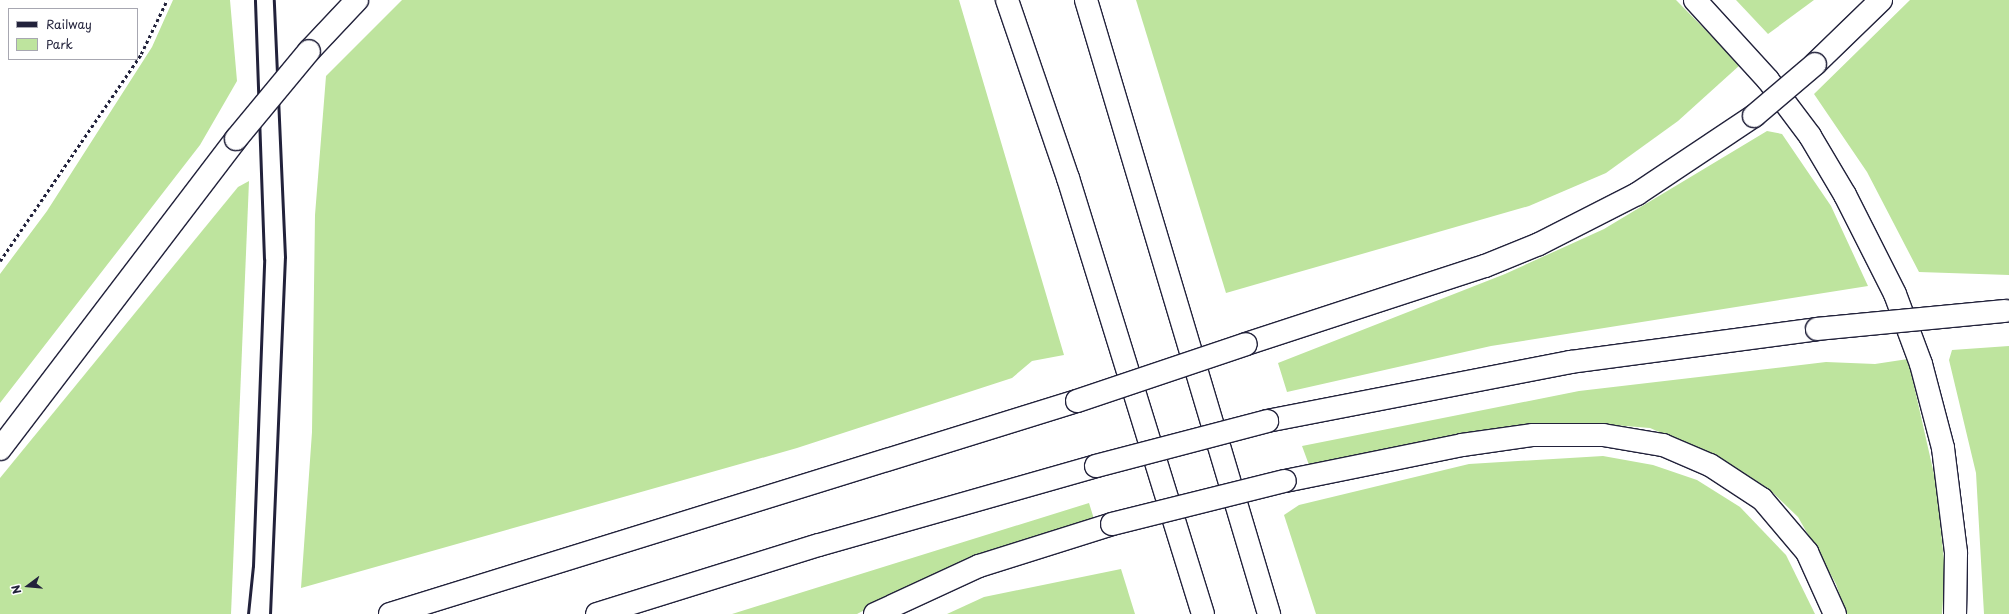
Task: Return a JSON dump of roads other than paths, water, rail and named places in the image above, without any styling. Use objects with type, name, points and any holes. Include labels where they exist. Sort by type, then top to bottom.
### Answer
[{"type":"highway","points":[[0,449],[236,138],[309,51],[357,0]]},
{"type":"highway","points":[[1007,0],[1072,192],[1203,614]]},
{"type":"highway","points":[[1086,0],[1269,614]]},
{"type":"highway","points":[[1694,0],[1768,80],[1810,136],[1849,201],[1895,294],[1921,364],[1943,448],[1956,553],[1955,614]]},
{"type":"highway","points":[[390,614],[1078,401],[1478,268],[1539,244],[1637,194],[1754,116],[1815,64],[1881,0]]},
{"type":"highway","points":[[596,614],[826,543],[1096,466],[1267,421],[1571,362],[1817,329],[2007,310]]},
{"type":"highway","points":[[874,614],[979,566],[1112,524],[1285,481],[1454,446],[1533,435],[1603,435],[1662,445],[1710,464],[1750,490],[1770,508],[1807,552],[1835,614]]},
{"type":"highway","points":[[1246,535],[1277,614]]},
{"type":"railway","points":[[248,614],[253,566],[264,259],[255,0]]},
{"type":"railway","points":[[270,614],[285,257],[274,0]]}]
